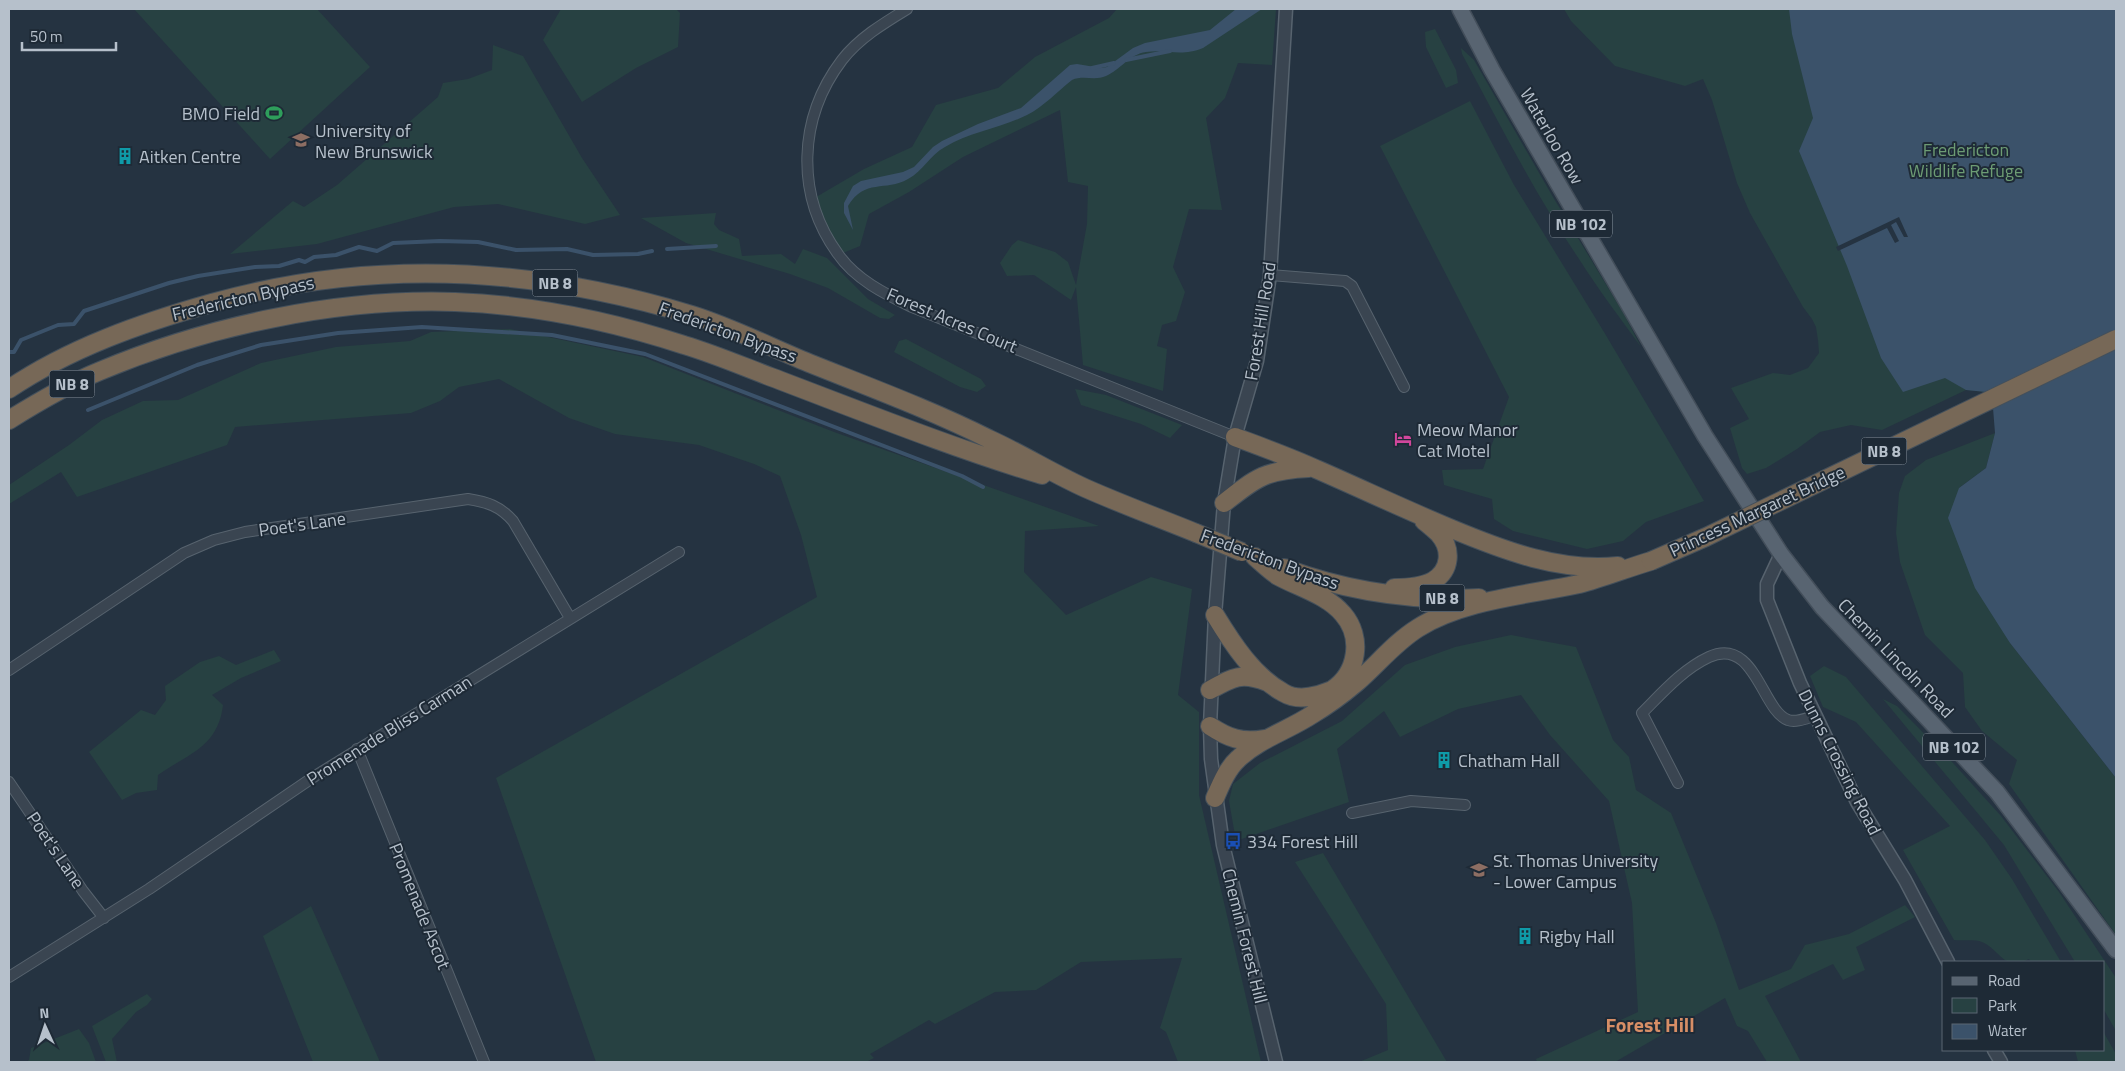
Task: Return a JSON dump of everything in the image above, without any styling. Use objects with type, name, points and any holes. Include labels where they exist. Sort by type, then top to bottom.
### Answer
[{"type":"highway","name":"Fredericton Bypass","points":[[9,389],[88,346],[156,319],[240,295],[315,280],[392,273],[477,274],[541,280],[616,294],[695,316],[988,438],[1083,487],[1303,575],[1360,590],[1402,596],[1443,598],[1524,594]]},
{"type":"highway","name":"Fredericton Bypass","points":[[9,420],[61,389],[99,371],[205,335],[293,315],[382,304],[454,302],[522,307],[605,322],[685,345],[980,456],[1083,487]]},
{"type":"highway","name":"Princess Margaret Bridge","points":[[1524,594],[1580,583],[1651,561],[1714,533],[2116,339]]},
{"type":"highway","points":[[1235,437],[1313,467],[1416,514],[1503,550],[1549,562],[1580,566],[1616,566],[1651,561]]},
{"type":"highway","points":[[1224,502],[1255,479],[1269,473],[1285,469],[1313,467]]},
{"type":"highway","points":[[1360,590],[1408,587],[1432,581],[1442,572],[1449,561],[1447,548],[1439,534],[1416,514]]},
{"type":"highway","points":[[1210,690],[1239,676],[1249,676],[1267,682],[1286,694],[1311,697],[1332,690],[1346,677],[1354,662],[1356,648],[1353,630],[1344,615],[1333,604],[1276,575],[1248,554]]},
{"type":"highway","points":[[1215,798],[1226,774],[1238,759],[1269,738],[1304,720],[1332,701],[1356,682],[1400,640],[1419,627],[1461,609],[1524,594]]},
{"type":"highway","points":[[1215,615],[1242,655],[1267,682]]},
{"type":"highway","points":[[1210,726],[1233,739],[1249,742],[1269,738]]},
{"type":"main road","name":"Waterloo Row","points":[[1460,9],[1492,70],[1706,436],[1781,554]]},
{"type":"main road","name":"Chemin Lincoln Road","points":[[1781,554],[1822,608],[1997,792],[2116,950]]},
{"type":"street","name":"Forest Acres Court","points":[[907,9],[875,28],[843,59],[823,88],[811,121],[806,164],[811,200],[825,232],[838,255],[859,276],[888,295],[912,307],[1235,437]]},
{"type":"street","name":"Forest Hill Road","points":[[1210,690],[1224,502],[1235,437],[1257,361],[1270,274],[1286,9]]},
{"type":"street","points":[[1270,274],[1345,281],[1352,286],[1404,387]]},
{"type":"street","name":"Poet's Lane","points":[[9,670],[184,553],[214,540],[245,532],[468,499],[488,502],[503,510],[513,521],[570,618]]},
{"type":"street","name":"Promenade Bliss Carman","points":[[9,977],[104,918],[357,749],[679,552]]},
{"type":"street","name":"Dunns Crossing Road","points":[[1781,554],[1767,584],[1767,600],[1814,716],[1857,802],[1904,880],[1947,961]]},
{"type":"street","points":[[1678,783],[1642,712],[1675,682],[1711,656],[1725,654],[1734,656],[1747,664],[1776,709],[1788,720],[1794,721],[1814,716]]},
{"type":"street","name":"Chemin Forest Hill","points":[[1210,690],[1210,726],[1215,798],[1223,845],[1276,1062]]},
{"type":"street","name":"Promenade Ascot","points":[[357,749],[484,1062]]},
{"type":"street","name":"Poet's Lane","points":[[9,782],[88,899],[104,918]]},
{"type":"street","points":[[1352,814],[1411,802],[1465,805]]},
{"type":"street","points":[[1995,1051],[2001,1062]]},
{"type":"green space","name":"BMO Field","points":[[134,9],[317,9],[370,67],[270,159]]},
{"type":"green space","points":[[561,9],[676,9],[680,13],[678,47],[636,68],[582,102],[543,40]]},
{"type":"green space","points":[[1117,9],[1276,9],[1272,65],[1238,63],[1225,98],[1206,118],[1222,210],[1189,209],[1173,267],[1185,292],[1176,321],[1162,325],[1157,346],[1167,349],[1163,391],[1083,365],[1076,287],[1071,300],[1034,275],[1007,276],[1000,263],[1012,245],[1018,240],[1055,252],[1068,262],[1076,285],[1087,224],[1088,186],[1068,182],[1060,110],[963,157],[909,192],[869,214],[860,246],[838,255],[811,200],[864,169],[912,147],[936,105],[998,88],[1035,57],[1109,18]]},
{"type":"green space","name":"Fredericton Wildlife Refuge","points":[[1564,9],[2116,9],[1986,392],[1966,390],[1882,430],[1851,425],[1820,432],[1766,468],[1747,474],[1742,468],[1730,428],[1749,419],[1731,388],[1773,373],[1790,375],[1808,368],[1819,353],[1816,327],[1750,213],[1737,183],[1712,100],[1703,79],[1685,86],[1615,66],[1571,21]]},
{"type":"green space","points":[[1435,29],[1456,70],[1458,83],[1446,88],[1426,47],[1425,32]]},
{"type":"green space","points":[[493,45],[523,56],[582,158],[620,215],[585,224],[498,204],[454,207],[317,244],[230,254],[293,201],[304,207],[337,185],[438,97],[443,83],[468,79],[492,70]]},
{"type":"green space","points":[[1461,48],[1474,60],[1553,197],[1624,314],[1641,347],[1594,281],[1547,209],[1462,54]]},
{"type":"green space","points":[[1470,101],[1514,185],[1704,501],[1646,522],[1623,541],[1587,549],[1513,531],[1494,519],[1492,499],[1444,485],[1442,470],[1483,469],[1509,397],[1380,146]]},
{"type":"green space","points":[[716,213],[714,224],[719,230],[739,239],[742,256],[781,254],[795,264],[803,249],[827,258],[868,299],[895,315],[889,319],[880,318],[828,288],[790,274],[686,243],[641,218]]},
{"type":"green space","points":[[510,329],[643,357],[834,432],[1099,526],[1025,531],[1024,572],[1066,615],[1151,577],[1192,589],[1178,695],[1199,712],[1199,795],[1261,1062],[1178,1062],[1166,1032],[1160,1028],[1182,958],[1081,962],[1036,990],[995,992],[935,1024],[929,1020],[870,1054],[874,1058],[866,1062],[596,1062],[496,778],[817,597],[801,535],[780,476],[754,464],[699,445],[615,434],[569,418],[499,379],[459,387],[440,401],[411,413],[235,427],[227,445],[77,497],[61,472],[9,504],[9,485],[69,445],[102,420],[143,401],[178,400],[261,363],[336,347],[410,341],[431,332]]},
{"type":"green space","points":[[906,339],[981,379],[986,386],[977,392],[960,387],[894,352],[899,341]]},
{"type":"green space","points":[[1075,389],[1106,395],[1182,425],[1170,438],[1141,424],[1081,405]]},
{"type":"green space","points":[[1995,433],[1986,468],[1959,488],[2010,643],[2116,778],[2116,935],[2009,784],[2017,760],[1982,731],[1965,707],[1963,673],[1925,635],[1900,562],[1896,533],[1899,493],[1905,476],[1926,460]]},
{"type":"green space","points":[[1511,635],[1576,647],[1613,740],[1629,757],[1636,790],[1671,813],[1716,923],[1739,990],[1791,969],[1805,945],[1849,934],[1905,905],[1915,917],[1856,947],[1865,970],[1843,980],[1833,964],[1765,996],[1801,1062],[1767,1062],[1748,1031],[1737,1026],[1725,998],[1615,1062],[1537,1062],[1536,1059],[1638,1012],[1632,903],[1609,801],[1550,735],[1521,695],[1458,709],[1400,737],[1384,711],[1337,749],[1349,802],[1236,841],[1229,801],[1233,784],[1260,763],[1342,721],[1405,665],[1455,647]]},
{"type":"green space","points":[[274,650],[281,661],[241,678],[212,695],[223,705],[215,731],[208,741],[158,775],[157,790],[136,793],[122,800],[89,752],[141,710],[155,715],[166,700],[165,686],[200,662],[219,656],[236,665]]},
{"type":"green space","points":[[1824,666],[1846,677],[1985,840],[2012,879],[2060,961],[2030,961],[2029,959],[2008,961],[1982,942],[1954,940],[1903,850],[1950,826],[1856,722],[1823,707],[1810,676]]},
{"type":"green space","points":[[1883,699],[1897,706],[1953,763],[2001,816],[2059,892],[2105,961],[2074,961],[2004,845]]},
{"type":"green space","points":[[1323,853],[1447,1062],[1359,1062],[1388,1050],[1386,1004],[1295,862]]},
{"type":"green space","points":[[311,906],[380,1062],[313,1062],[263,936]]},
{"type":"green space","points":[[2105,961],[2116,978],[2116,1031],[2105,1012]]},
{"type":"green space","points":[[147,994],[152,999],[147,1005],[136,1012],[112,1039],[117,1062],[106,1062],[92,1026]]},
{"type":"green space","points":[[79,1029],[89,1043],[96,1062],[26,1062],[29,1060],[31,1048]]},
{"type":"green space","points":[[2105,1035],[2116,1054],[2116,1062],[2078,1062],[2075,1051],[2105,1051]]},
{"type":"water","points":[[1236,9],[1262,9],[1203,48],[1195,51],[1140,53],[1106,76],[1072,80],[1033,112],[955,142],[940,150],[918,172],[908,179],[900,183],[861,192],[848,206],[853,230],[844,213],[844,203],[853,186],[861,181],[903,172],[914,167],[933,147],[942,141],[978,124],[1021,108],[1070,65],[1107,67],[1133,48],[1145,43],[1210,30]]},
{"type":"water","name":"Fredericton Wildlife Refuge","points":[[1789,9],[2116,9],[2116,778],[2010,643],[1975,588],[1948,518],[1959,488],[1986,468],[1995,433],[1993,408],[1986,392],[1966,390],[1945,378],[1903,392],[1881,358],[1847,266],[1799,151],[1813,118],[1792,34]]},
{"type":"pier","points":[[1899,217],[1908,237],[1904,237],[1896,222],[1891,225],[1899,241],[1895,243],[1887,228],[1838,251],[1836,247]]},
{"type":"waterway","points":[[1126,60],[1170,51]]},
{"type":"waterway","points":[[1092,68],[1114,63]]},
{"type":"waterway","points":[[9,352],[14,352],[21,340],[58,325],[74,324],[84,311],[169,283],[198,276],[255,267],[279,266],[299,260],[305,262],[314,257],[336,255],[359,247],[377,251],[393,243],[440,241],[478,242],[516,250],[567,249],[593,255],[638,254],[652,251]]},
{"type":"waterway","points":[[667,249],[716,246]]},
{"type":"waterway","points":[[88,410],[197,365],[261,345],[338,333],[422,327],[552,335],[645,354],[962,476],[983,487]]},
{"type":"place","name":"BMO Field","points":[[274,113]]},
{"type":"place","name":"University of New Brunswick","points":[[301,140]]},
{"type":"place","name":"Aitken Centre","points":[[125,156]]},
{"type":"place","name":"Meow Manor Cat Motel","points":[[1403,439]]},
{"type":"place","name":"Chatham Hall","points":[[1444,760]]},
{"type":"place","name":"334 Forest Hill","points":[[1233,841]]},
{"type":"place","name":"St. Thomas University - Lower Campus","points":[[1479,870]]},
{"type":"place","name":"Rigby Hall","points":[[1525,936]]},
{"type":"district","name":"Forest Hill","points":[[1650,1024]]}]
